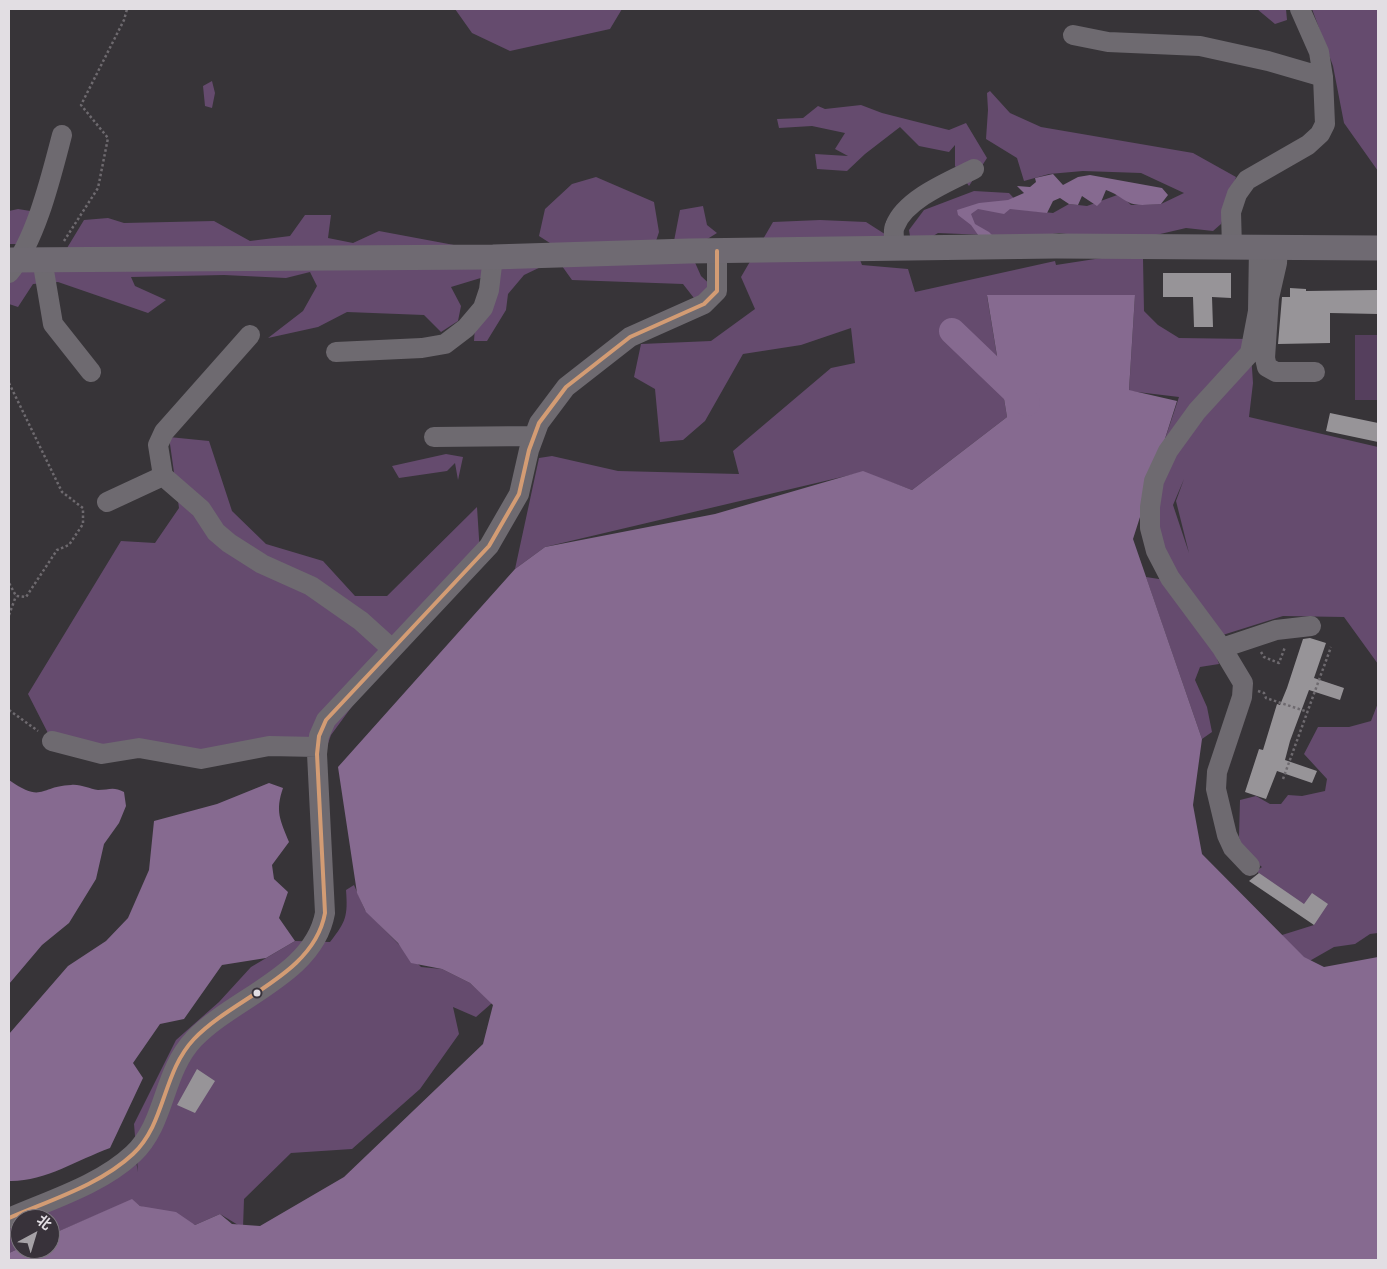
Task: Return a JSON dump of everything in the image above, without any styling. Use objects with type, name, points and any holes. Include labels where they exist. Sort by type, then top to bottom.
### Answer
[{"type":"main road","points":[[26,262],[493,257],[717,251],[1056,246],[1378,248]]},
{"type":"street","points":[[1232,248],[1231,212],[1237,194],[1247,180],[1308,145],[1325,124],[1324,77],[1319,52],[1300,9]]},
{"type":"street","points":[[1073,35],[1108,42],[1200,46],[1268,61],[1324,77]]},
{"type":"street","points":[[62,135],[26,262],[53,324],[92,372]]},
{"type":"street","points":[[896,249],[894,226],[901,216],[930,190],[974,169]]},
{"type":"street","points":[[1341,248],[1378,236]]},
{"type":"street","points":[[1268,247],[1277,263],[1269,298],[1265,358],[1267,367],[1276,372],[1315,372]]},
{"type":"street","points":[[1250,866],[1233,848],[1227,835],[1216,789],[1217,772],[1242,697],[1243,683],[1222,648],[1170,578],[1156,551],[1150,528],[1150,507],[1154,481],[1168,451],[1197,411],[1250,353],[1268,247]]},
{"type":"street","points":[[9,1218],[102,1176],[134,1154],[150,1133],[174,1067],[194,1039],[232,1008],[293,965],[315,942],[324,920],[325,904],[317,747],[326,720],[473,565],[495,537],[519,494],[533,436],[539,423],[555,400],[583,372],[630,338],[704,304],[717,291],[717,251]]},
{"type":"street","points":[[336,352],[422,348],[446,344],[466,328],[483,308],[489,290],[493,257]]},
{"type":"street","points":[[250,336],[164,432],[158,445],[163,476],[201,509],[216,532],[228,543],[257,560],[310,586],[362,622],[392,649]]},
{"type":"street","points":[[434,437],[533,436]]},
{"type":"street","points":[[108,502],[163,476]]},
{"type":"street","points":[[1222,648],[1276,630],[1311,626]]},
{"type":"street","points":[[52,742],[102,754],[139,748],[201,759],[269,746],[317,747]]},
{"type":"path","points":[[26,262],[98,188],[108,138],[81,105],[124,20],[127,9]]},
{"type":"path","points":[[9,383],[62,492],[83,508],[83,524],[69,545],[57,550],[26,597],[16,596]]},
{"type":"path","points":[[9,583],[16,596],[9,614]]},
{"type":"path","points":[[1254,637],[1264,657],[1279,663],[1285,646]]},
{"type":"path","points":[[1283,779],[1331,647]]},
{"type":"path","points":[[1264,692],[1266,698],[1308,712]]},
{"type":"path","points":[[9,710],[52,742]]},
{"type":"shaded area","points":[[455,9],[622,9],[610,29],[510,51],[472,33]]},
{"type":"shaded area","points":[[1257,9],[1286,9],[1287,20],[1275,24]]},
{"type":"shaded area","points":[[1312,9],[1377,9],[1378,11],[1378,171],[1344,123],[1333,66]]},
{"type":"shaded area","points":[[212,81],[215,93],[212,108],[205,106],[203,86]]},
{"type":"shaded area","points":[[990,91],[1010,113],[1041,127],[1193,153],[1236,177],[1221,224],[1213,231],[1186,228],[1126,242],[1059,233],[1033,237],[938,233],[912,249],[909,230],[924,210],[974,191],[1009,193],[1025,210],[1053,213],[1069,204],[1087,206],[1120,194],[1131,205],[1161,204],[1184,193],[1141,173],[1083,171],[1049,174],[1024,181],[1017,158],[986,139],[987,93]]},
{"type":"shaded area","points":[[861,105],[882,113],[949,130],[966,123],[987,158],[969,186],[955,166],[955,145],[949,152],[919,146],[900,127],[865,154],[847,171],[817,169],[815,154],[848,156],[835,149],[845,133],[812,126],[779,128],[777,119],[803,118],[818,106],[825,109]]},
{"type":"shaded area","points":[[1053,174],[1063,185],[1078,177],[1090,175],[1162,188],[1168,195],[1161,204],[1139,205],[1132,204],[1106,190],[1101,202],[1097,206],[1082,196],[1078,205],[1069,204],[1060,198],[1053,201],[1047,213],[1010,209],[1004,214],[978,209],[971,214],[975,224],[989,232],[996,239],[981,239],[971,225],[958,215],[957,210],[979,203],[1008,200],[1024,193],[1017,186],[1030,187],[1036,182],[1035,178]]},
{"type":"shaded area","points":[[596,177],[654,202],[659,232],[655,244],[553,245],[539,236],[545,209],[572,184]]},
{"type":"shaded area","points":[[703,206],[707,225],[717,233],[696,246],[674,241],[680,210]]},
{"type":"shaded area","points":[[18,209],[43,213],[17,244],[9,244],[9,211]]},
{"type":"shaded area","points":[[305,215],[331,215],[328,238],[353,243],[379,231],[454,245],[482,265],[484,277],[451,287],[461,306],[458,321],[441,332],[424,315],[347,312],[318,327],[268,338],[303,311],[317,286],[310,272],[286,278],[224,275],[131,277],[135,286],[166,300],[148,313],[58,282],[33,284],[18,307],[9,304],[9,282],[23,268],[64,253],[84,220],[108,218],[124,223],[214,221],[250,241],[290,236]]},
{"type":"shaded area","points":[[820,220],[866,222],[891,238],[856,249],[862,265],[908,269],[915,292],[1055,261],[1056,265],[1121,255],[1143,259],[1144,311],[1158,325],[1179,338],[1250,339],[1253,383],[1249,417],[1378,447],[1378,664],[1344,617],[1283,616],[1210,639],[1219,664],[1200,667],[1195,680],[1207,707],[1212,732],[1202,739],[1146,577],[1172,581],[1150,523],[1155,469],[1179,397],[1129,391],[1135,295],[987,296],[1007,417],[912,490],[863,472],[545,547],[515,569],[539,458],[552,456],[618,471],[739,474],[733,451],[831,368],[855,363],[851,328],[801,345],[743,354],[705,421],[683,440],[660,442],[655,389],[634,377],[641,344],[711,341],[755,309],[741,277],[773,222]],"holes":[[[1184,479],[1176,501],[1189,553],[1173,505]]]},
{"type":"shaded area","points":[[693,258],[701,276],[717,291],[697,302],[683,284],[572,280],[562,266],[547,264],[524,275],[508,294],[506,310],[487,341],[474,341],[476,312],[496,262]]},
{"type":"shaded area","points":[[987,295],[1135,295],[1129,390],[1177,401],[1133,539],[1202,739],[1193,805],[1202,854],[1304,957],[1324,967],[1378,957],[1378,1260],[9,1260],[10,1253],[10,1259],[60,1259],[60,1231],[132,1199],[140,1206],[176,1212],[195,1225],[220,1214],[232,1224],[260,1226],[344,1177],[483,1044],[493,1005],[470,983],[442,969],[411,963],[398,943],[366,912],[357,893],[338,767],[515,569],[545,547],[715,514],[863,471],[912,490],[1007,417]]},
{"type":"shaded area","points":[[1355,335],[1378,335],[1378,400],[1355,400]]},
{"type":"shaded area","points":[[169,437],[209,441],[232,511],[266,544],[323,561],[355,596],[387,596],[477,507],[480,554],[392,652],[331,735],[325,752],[201,759],[52,741],[28,694],[121,541],[155,543],[179,508]]},
{"type":"shaded area","points":[[446,454],[463,457],[458,480],[455,463],[447,471],[399,478],[392,466]]},
{"type":"shaded area","points":[[1378,703],[1378,933],[1370,934],[1355,944],[1334,947],[1306,963],[1282,950],[1282,935],[1314,925],[1319,907],[1289,902],[1280,890],[1256,871],[1262,867],[1244,853],[1239,837],[1240,800],[1256,796],[1270,804],[1281,804],[1288,795],[1302,796],[1325,791],[1327,779],[1304,754],[1318,727],[1349,727],[1371,721]]},
{"type":"shaded area","points":[[9,780],[20,787],[35,792],[71,785],[98,790],[117,789],[124,792],[126,806],[119,823],[104,844],[96,879],[69,923],[42,945],[9,984]]},
{"type":"shaded area","points":[[269,783],[283,788],[279,809],[283,828],[289,842],[272,865],[274,879],[288,892],[279,918],[295,941],[266,958],[222,965],[184,1019],[160,1024],[133,1063],[143,1078],[110,1148],[48,1174],[35,1178],[9,1181],[9,1034],[68,966],[106,941],[128,918],[149,870],[154,821],[217,804]]},
{"type":"shaded area","points":[[354,885],[365,910],[421,967],[442,969],[470,983],[492,1003],[476,1017],[453,1007],[459,1034],[420,1089],[352,1149],[291,1153],[244,1199],[243,1228],[220,1214],[195,1225],[140,1206],[132,1200],[60,1231],[60,1209],[16,1209],[135,1156],[138,1172],[134,1124],[176,1040],[219,1002],[251,967],[295,941],[330,942],[340,929],[345,918],[347,906],[346,890]]},
{"type":"shaded area","points":[[9,1212],[10,1212],[9,1253]]},
{"type":"building","points":[[1163,273],[1231,273],[1231,298],[1212,297],[1213,327],[1194,327],[1193,297],[1163,297]]},
{"type":"building","points":[[1290,288],[1306,289],[1306,291],[1378,290],[1378,314],[1330,313],[1330,343],[1278,344],[1282,297],[1290,297]]},
{"type":"building","points":[[1330,413],[1378,423],[1378,442],[1326,431]]},
{"type":"building","points":[[1310,638],[1326,643],[1314,678],[1344,688],[1340,700],[1309,690],[1290,741],[1285,760],[1317,771],[1312,783],[1277,771],[1266,799],[1245,792],[1259,749],[1263,750],[1277,704],[1280,705],[1287,688],[1303,639]]},
{"type":"building","points":[[1259,873],[1304,904],[1312,893],[1328,904],[1314,925],[1249,881]]},
{"type":"building","points":[[197,1069],[215,1081],[195,1113],[177,1105]]},
{"type":"waterway","points":[[952,331],[1027,403]]},
{"type":"transit line","points":[[9,1218],[90,1183],[120,1165],[133,1154],[144,1142],[152,1128],[176,1067],[194,1039],[230,1010],[270,984],[306,953],[318,934],[325,913],[317,754],[319,736],[326,720],[489,546],[519,494],[529,450],[539,423],[566,387],[630,337],[704,304],[717,291],[717,251]]}]
